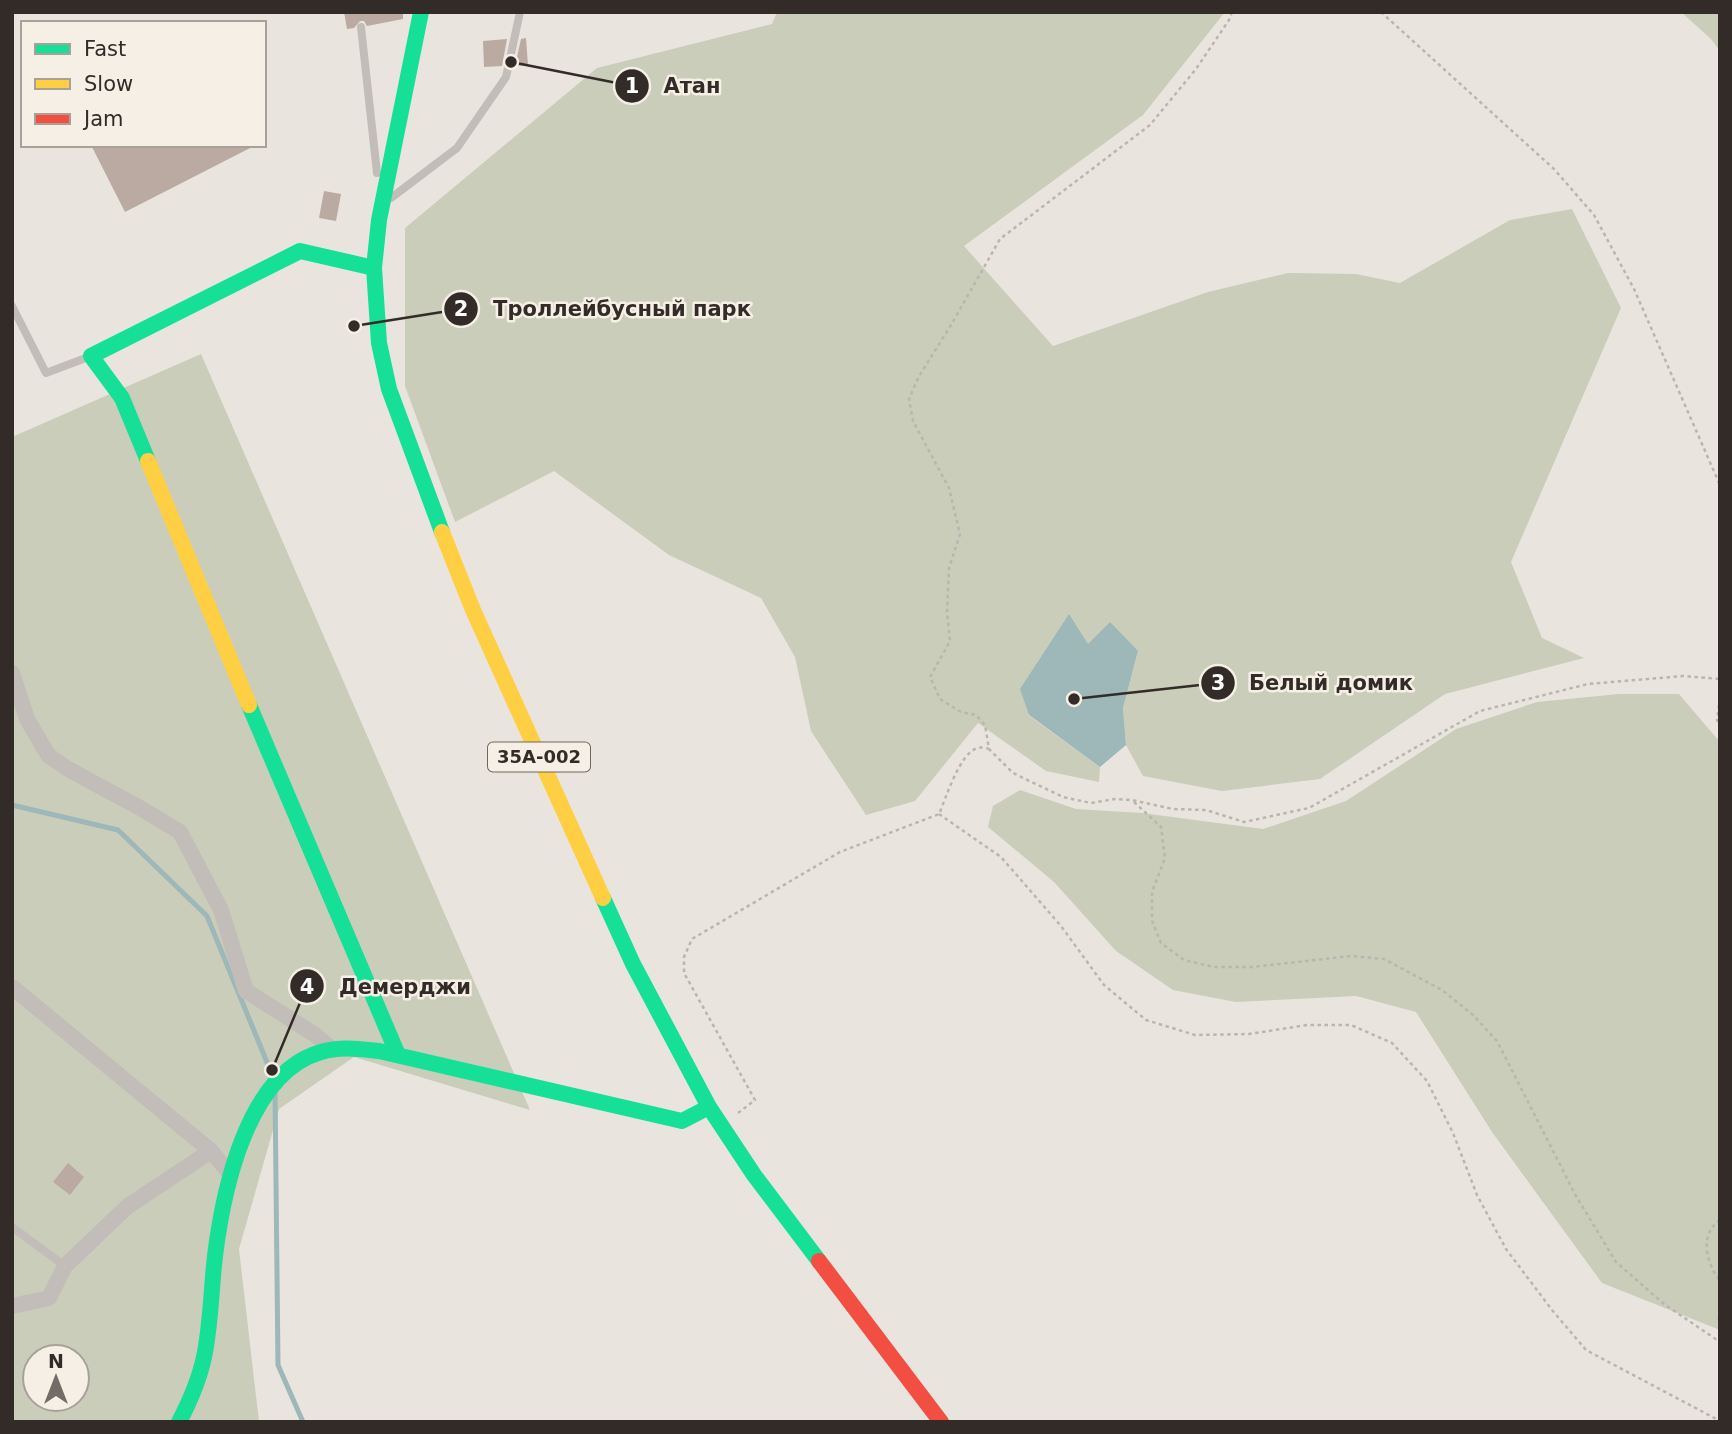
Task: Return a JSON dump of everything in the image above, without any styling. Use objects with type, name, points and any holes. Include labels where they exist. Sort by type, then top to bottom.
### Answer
[{"type":"main road","name":"35А-002","points":[[421,12],[382,205],[374,268],[379,343],[389,389],[422,482],[473,610],[633,964],[709,1107],[754,1175],[941,1422]]},
{"type":"main road","points":[[374,268],[300,251],[91,356],[122,398],[263,740],[398,1055]]},
{"type":"main road","points":[[179,1422],[193,1399],[205,1358],[218,1233],[231,1175],[261,1100],[289,1069],[319,1052],[348,1047],[398,1055],[681,1121],[709,1107]]},
{"type":"street","points":[[12,673],[27,719],[48,755],[180,832],[221,910],[246,992],[314,1034],[333,1050]]},
{"type":"street","points":[[12,987],[211,1151],[231,1175]]},
{"type":"street","points":[[12,1306],[49,1298],[65,1266],[128,1206],[211,1151]]},
{"type":"lane","points":[[382,205],[457,148],[506,77],[520,12]]},
{"type":"lane","points":[[361,27],[382,205]]},
{"type":"lane","points":[[12,306],[46,373],[91,356]]},
{"type":"lane","points":[[12,1227],[65,1266]]},
{"type":"path","points":[[1232,12],[1230,20],[1196,69],[1150,125],[1000,239],[918,378],[909,399],[912,421],[949,488],[960,534],[949,568],[947,612],[950,641],[930,677],[940,699],[961,712],[976,715],[985,725],[989,748],[1013,773],[1063,797],[1091,803],[1115,799],[1132,800],[1173,808],[1206,810],[1244,822],[1309,808],[1480,711],[1588,684],[1683,676],[1720,679]]},
{"type":"path","points":[[1381,12],[1554,169],[1594,215],[1634,289],[1720,485]]},
{"type":"path","points":[[1720,698],[1717,720],[1720,724]]},
{"type":"path","points":[[722,1127],[755,1100],[684,973],[684,957],[692,939],[840,852],[939,814],[951,783],[967,756],[977,748],[989,748]]},
{"type":"path","points":[[1132,800],[1161,827],[1165,859],[1152,892],[1152,921],[1161,943],[1184,960],[1214,967],[1252,967],[1351,957],[1384,960],[1442,990],[1473,1015],[1497,1041],[1576,1196],[1616,1262],[1664,1304],[1720,1342]]},
{"type":"path","points":[[939,814],[1001,857],[1061,926],[1104,985],[1146,1020],[1195,1035],[1249,1034],[1307,1025],[1352,1026],[1392,1043],[1427,1081],[1453,1133],[1477,1195],[1506,1249],[1586,1350],[1720,1421]]},
{"type":"path","points":[[1720,1220],[1711,1227],[1707,1236],[1710,1262],[1720,1281]]},
{"type":"path","points":[[1720,1317],[1720,1327]]},
{"type":"green space","points":[[777,12],[1225,12],[1143,115],[964,246],[1053,346],[1208,292],[1288,273],[1356,274],[1400,283],[1510,220],[1572,209],[1621,308],[1511,562],[1542,638],[1584,658],[1445,694],[1320,779],[1222,791],[1143,776],[1126,745],[1123,708],[1138,651],[1028,715],[1100,767],[1099,782],[1046,771],[978,723],[915,801],[866,815],[811,731],[795,657],[761,598],[669,555],[554,471],[455,522],[405,386],[405,228],[597,68],[772,24]]},
{"type":"green space","points":[[1681,12],[1720,12],[1720,51],[1711,39]]},
{"type":"green space","points":[[201,354],[530,1110],[354,1057],[279,1109],[239,1249],[259,1422],[12,1422],[12,437]]},
{"type":"green space","points":[[1619,694],[1679,694],[1720,742],[1720,1330],[1602,1283],[1492,1132],[1416,1012],[1356,996],[1236,1002],[1173,990],[1116,951],[1054,882],[988,827],[993,806],[1020,790],[1076,809],[1142,813],[1263,829],[1346,801],[1456,729],[1537,702]]},
{"type":"water","points":[[1069,614],[1088,644],[1110,622],[1138,651],[1123,708],[1126,745],[1100,767],[1029,715],[1020,689]]},
{"type":"building","points":[[344,12],[403,12],[403,19],[367,26],[364,21],[360,21],[354,28],[347,29]]},
{"type":"building","points":[[526,38],[528,65],[515,66],[521,39]]},
{"type":"building","points":[[507,39],[502,66],[484,67],[483,41]]},
{"type":"building","points":[[92,147],[252,147],[125,212]]},
{"type":"building","points":[[324,191],[341,194],[336,221],[319,218]]},
{"type":"building","points":[[68,1163],[84,1177],[70,1195],[53,1182]]},
{"type":"waterway","points":[[12,805],[118,830],[207,916],[273,1077]]},
{"type":"waterway","points":[[275,1090],[278,1365],[303,1422]]},
{"type":"traffic: fast","points":[[421,12],[379,220],[374,268],[379,343],[389,389],[442,532]]},
{"type":"traffic: fast","points":[[148,461],[122,398],[91,356],[300,251],[374,268]]},
{"type":"traffic: fast","points":[[249,705],[398,1055]]},
{"type":"traffic: fast","points":[[603,898],[633,964],[709,1107],[754,1175],[819,1261]]},
{"type":"traffic: fast","points":[[179,1422],[194,1391],[204,1357],[219,1229],[233,1168],[257,1109],[274,1084],[296,1064],[328,1050],[365,1049],[682,1121],[709,1107]]},
{"type":"traffic: slow","points":[[148,461],[249,705]]},
{"type":"traffic: slow","points":[[442,532],[473,610],[603,898]]},
{"type":"traffic: jam","points":[[819,1261],[941,1422]]},
{"type":"place","name":"Атан","points":[[511,62]]},
{"type":"place","name":"Троллейбусный парк","points":[[354,326]]},
{"type":"place","name":"Белый домик","points":[[1074,699]]},
{"type":"place","name":"Демерджи","points":[[272,1070]]}]
